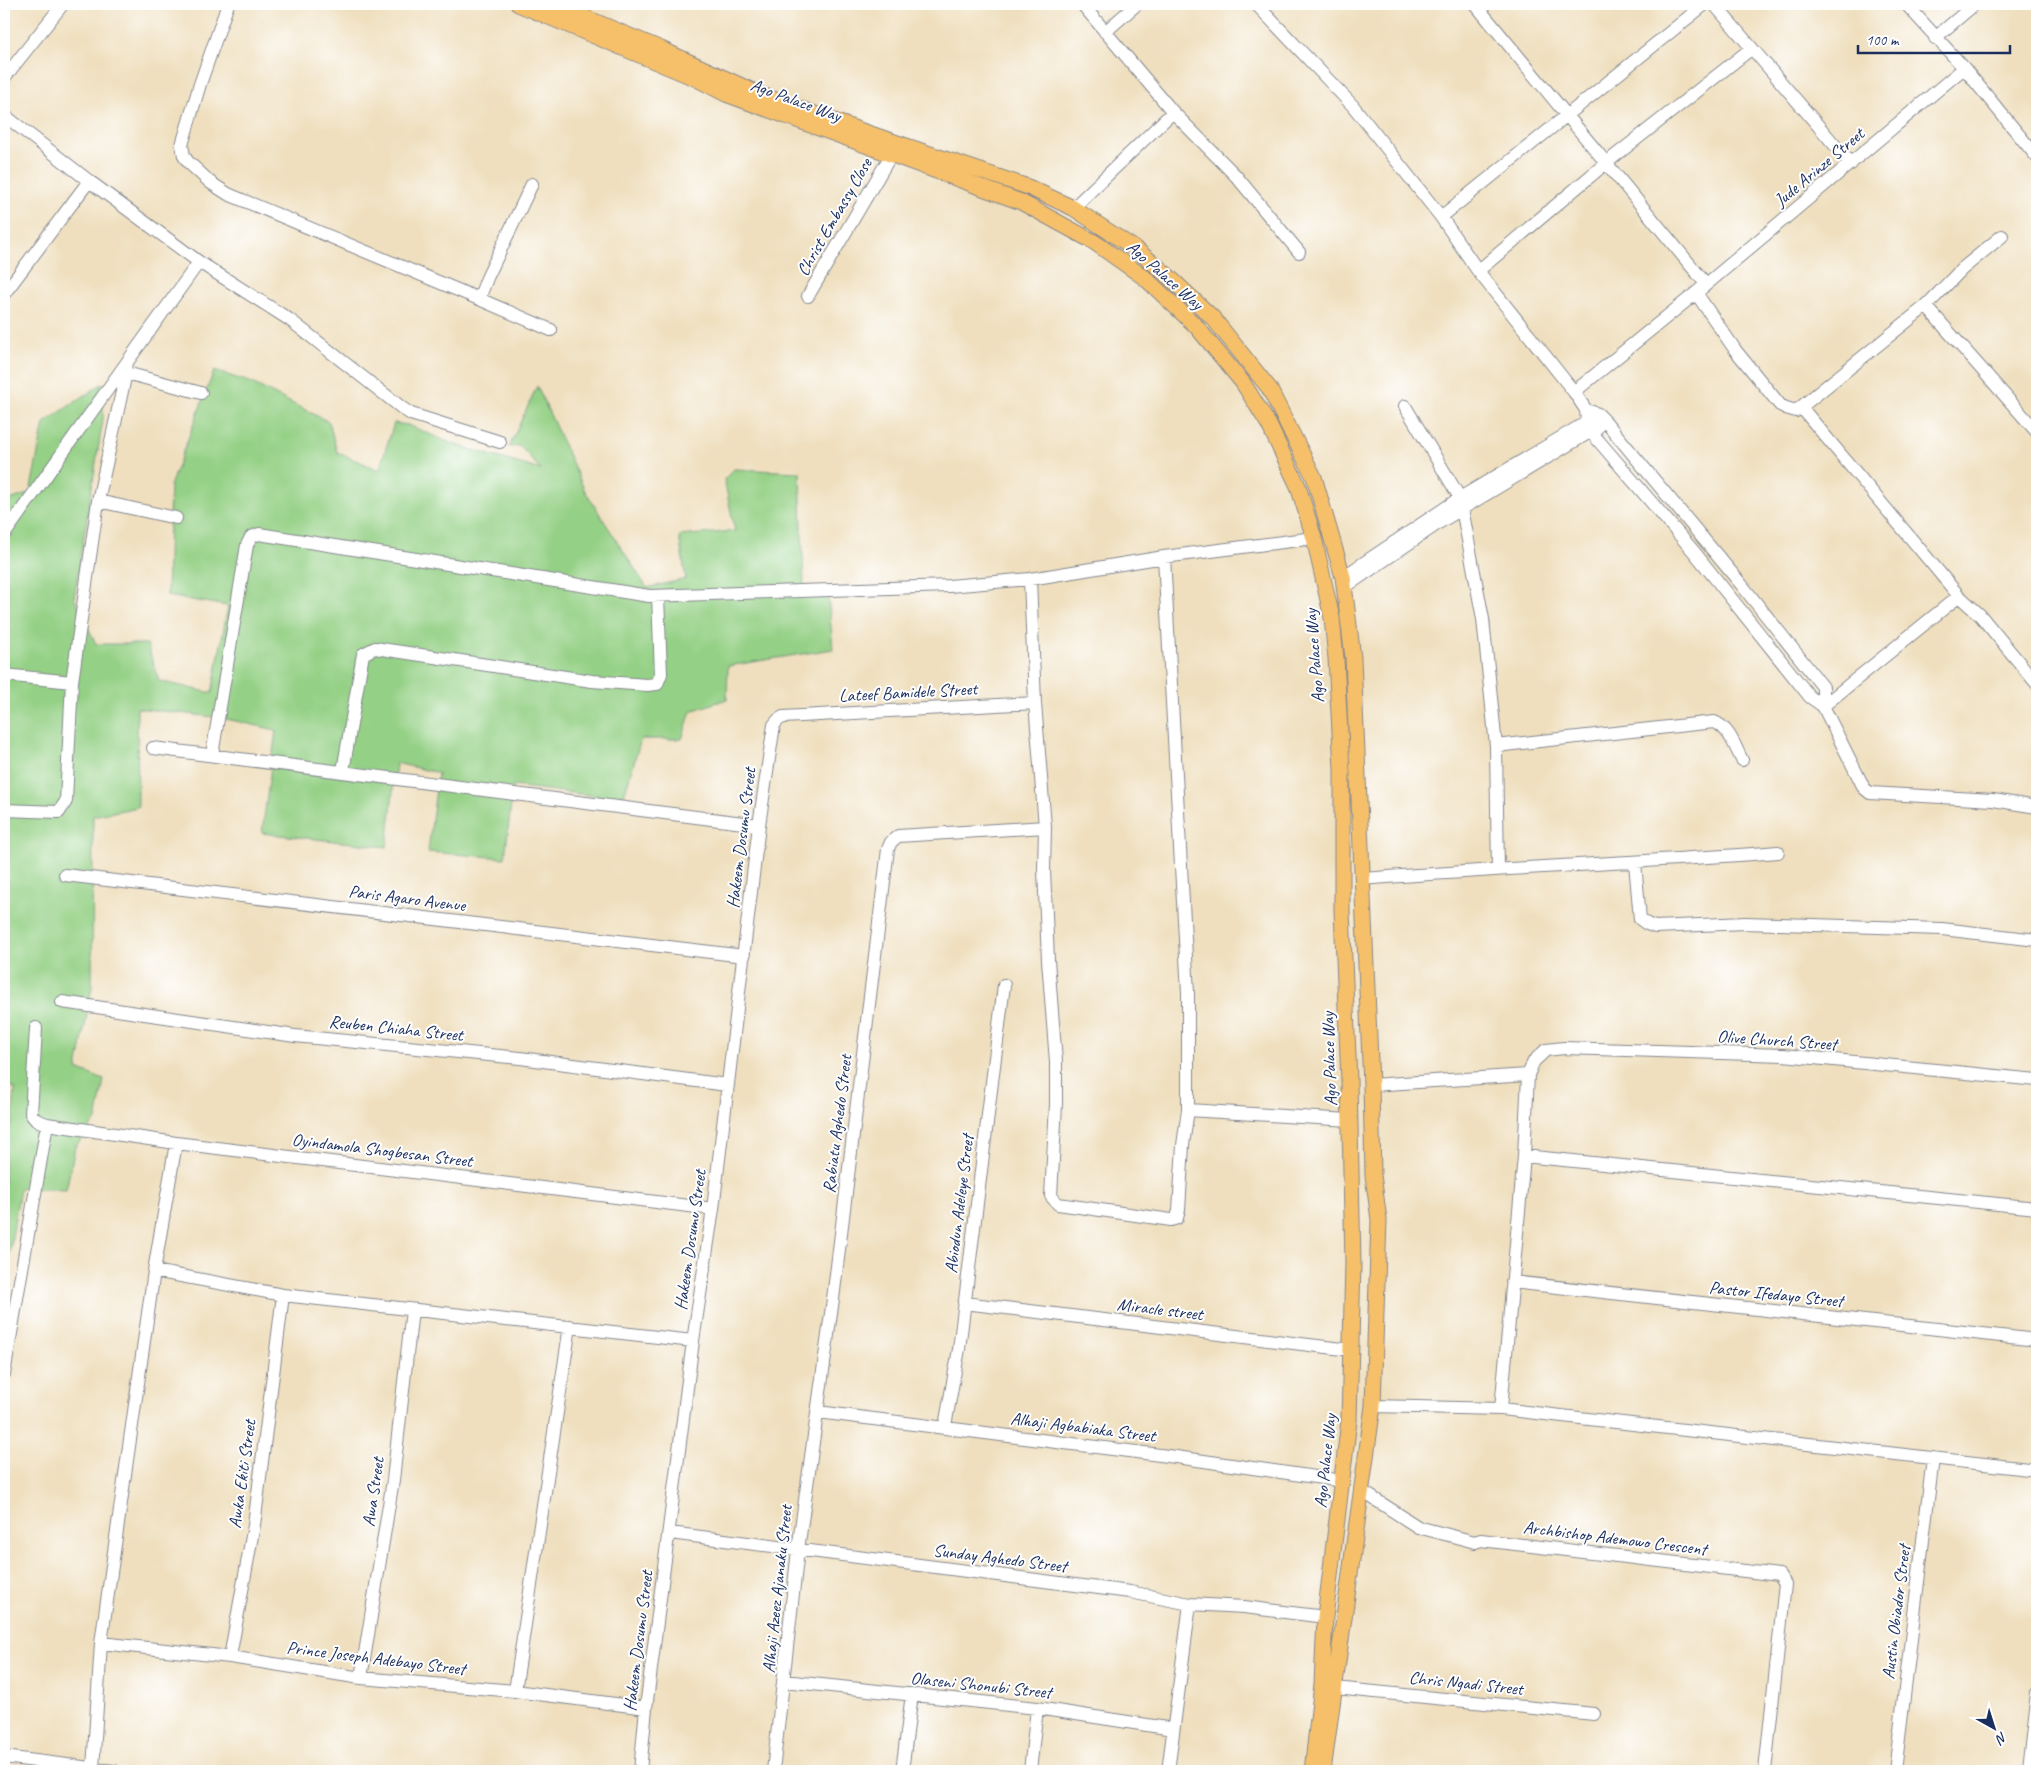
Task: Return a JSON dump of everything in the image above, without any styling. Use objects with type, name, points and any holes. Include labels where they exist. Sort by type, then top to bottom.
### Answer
[{"type":"main road","name":"Ago Palace Way","points":[[518,4],[697,79],[726,94],[1021,202],[1094,242],[1145,278],[1196,326],[1243,383],[1269,425],[1298,486],[1314,538],[1332,618],[1336,658],[1342,770],[1342,910],[1352,1223],[1349,1421],[1325,1617],[1322,1684],[1312,1771]]},
{"type":"main road","name":"Ago Palace Way","points":[[553,4],[662,49],[759,94],[859,130],[1028,186],[1073,208],[1137,250],[1165,273],[1213,318],[1269,388],[1314,477],[1344,582],[1353,658],[1359,773],[1361,879],[1371,1085],[1373,1175],[1378,1229],[1373,1406],[1323,1771]]},
{"type":"main road","points":[[1352,1223],[1378,1229]]},
{"type":"main road","points":[[1352,1245],[1378,1253]]},
{"type":"street","points":[[4,78],[63,4]]},
{"type":"street","points":[[228,4],[200,84],[182,145],[184,156],[188,162],[211,183],[228,194],[551,330]]},
{"type":"street","points":[[1082,4],[1173,112],[1236,176],[1300,252]]},
{"type":"street","points":[[1105,32],[1137,4]]},
{"type":"street","points":[[1256,4],[1353,106],[1441,218],[1478,271],[1574,392],[1596,415],[1740,584],[1823,687],[1823,706],[1864,788],[1870,793],[1993,800],[2037,807]]},
{"type":"street","points":[[1475,4],[1706,284]]},
{"type":"street","points":[[1441,218],[1705,4]]},
{"type":"street","points":[[1714,4],[1851,164]]},
{"type":"street","points":[[1906,4],[1964,68],[2037,156]]},
{"type":"street","points":[[1935,38],[1975,4]]},
{"type":"street","points":[[1478,271],[1606,162],[1752,48]]},
{"type":"street","name":"Jude Arinze Street","points":[[1574,392],[1696,293],[1964,68]]},
{"type":"street","points":[[1073,208],[1173,112]]},
{"type":"street","points":[[4,115],[89,181],[199,262],[290,320],[411,414],[500,442]]},
{"type":"street","name":"Christ Embassy Close","points":[[808,296],[891,155]]},
{"type":"street","points":[[4,294],[89,181]]},
{"type":"street","points":[[479,299],[487,278],[532,184]]},
{"type":"street","points":[[1696,293],[1736,351],[1780,404],[1786,408],[1796,410],[1926,306],[1962,270],[2002,236]]},
{"type":"street","points":[[4,536],[126,369],[199,262]]},
{"type":"street","points":[[1926,306],[2037,432]]},
{"type":"street","points":[[126,369],[201,393]]},
{"type":"street","points":[[4,810],[59,812],[66,801],[72,682],[98,501],[126,369]]},
{"type":"street","points":[[1405,406],[1460,504],[1483,618],[1496,746],[1498,870]]},
{"type":"street","points":[[1801,407],[1959,596],[1980,615],[2037,684]]},
{"type":"street","points":[[1344,582],[1440,522],[1460,504],[1589,428],[1596,415]]},
{"type":"street","points":[[1589,428],[1596,415]]},
{"type":"street","points":[[1589,428],[1694,553],[1810,697],[1823,706]]},
{"type":"street","points":[[98,501],[176,518]]},
{"type":"street","points":[[212,755],[247,545],[251,537],[259,534],[648,596],[949,586],[1030,578],[1164,557],[1314,538]]},
{"type":"street","points":[[1030,578],[1035,702],[1045,828],[1044,870],[1048,960],[1056,1062],[1056,1104],[1051,1196],[1058,1204],[1171,1220],[1177,1218],[1180,1210],[1183,1145],[1188,1110],[1187,984],[1164,557]]},
{"type":"street","points":[[343,772],[363,654],[368,650],[375,648],[592,680],[647,685],[657,684],[661,674],[658,596]]},
{"type":"street","points":[[1823,706],[1959,596]]},
{"type":"street","points":[[4,675],[72,682]]},
{"type":"street","name":"Lateef Bamidele Street","points":[[783,717],[1035,702]]},
{"type":"street","name":"Hakeem Dosumu Street","points":[[640,1771],[646,1708],[670,1533],[693,1341],[713,1209],[759,825],[774,725],[783,717]]},
{"type":"street","points":[[1496,746],[1714,722],[1722,725],[1742,760]]},
{"type":"street","points":[[153,748],[759,825]]},
{"type":"street","name":"Rabiatu Aghedo Street","points":[[818,1412],[888,849],[891,842],[898,836],[1045,828]]},
{"type":"street","points":[[1361,879],[1635,863],[1778,852]]},
{"type":"street","points":[[1635,863],[1640,919],[1655,927],[1745,923],[1942,929],[2037,940]]},
{"type":"street","name":"Paris Agaro Avenue","points":[[65,875],[744,956]]},
{"type":"street","name":"Abiodun Adeleye Street","points":[[945,1426],[959,1349],[1004,985]]},
{"type":"street","name":"Reuben Chiaha Street","points":[[62,1002],[295,1036],[520,1058],[727,1085]]},
{"type":"street","points":[[4,1374],[47,1124],[36,1120],[31,1114],[36,1028]]},
{"type":"street","name":"Olive Church Street","points":[[1528,1075],[1534,1060],[1546,1050],[1564,1048],[1783,1055],[2037,1080]]},
{"type":"street","points":[[1371,1085],[1528,1075],[1524,1156],[1501,1409]]},
{"type":"street","points":[[1188,1110],[1350,1120]]},
{"type":"street","name":"Oyindamola Shogbesan Street","points":[[47,1124],[176,1143],[713,1209]]},
{"type":"street","points":[[93,1769],[101,1643],[154,1271],[176,1143]]},
{"type":"street","points":[[1524,1156],[2037,1208]]},
{"type":"street","points":[[154,1271],[283,1295],[693,1341]]},
{"type":"street","name":"Pastor Ifedayo Street","points":[[1512,1282],[2037,1340]]},
{"type":"street","name":"Awka Ekiti Street","points":[[230,1657],[254,1525],[283,1295]]},
{"type":"street","name":"Miracle street","points":[[964,1303],[1351,1350]]},
{"type":"street","name":"Awa Street","points":[[361,1678],[393,1480],[412,1310]]},
{"type":"street","points":[[515,1691],[570,1326]]},
{"type":"street","points":[[1373,1406],[1501,1409],[2037,1470]]},
{"type":"street","name":"Alhaji Agbabiaka Street","points":[[818,1412],[945,1426],[1343,1481]]},
{"type":"street","name":"Alhaji Azeez Ajanaku Street","points":[[773,1771],[809,1460],[818,1412]]},
{"type":"street","name":"Austin Obiador Street","points":[[1895,1771],[1932,1458]]},
{"type":"street","name":"Archbishop Ademowo Crescent","points":[[1362,1491],[1418,1527],[1475,1542],[1481,1540],[1491,1541],[1779,1575],[1784,1584],[1765,1771]]},
{"type":"street","name":"Sunday Aghedo Street","points":[[670,1533],[1130,1592],[1190,1604],[1244,1607],[1325,1617]]},
{"type":"street","points":[[1168,1771],[1190,1604]]},
{"type":"street","name":"Prince Joseph Adebayo Street","points":[[101,1643],[230,1657],[361,1678],[515,1691],[646,1708]]},
{"type":"street","name":"Olaseni Shonubi Street","points":[[784,1681],[1037,1708],[1173,1729]]},
{"type":"street","name":"Chris Ngadi Street","points":[[1335,1688],[1594,1714]]},
{"type":"street","points":[[902,1771],[912,1694]]},
{"type":"street","points":[[2028,1771],[2037,1700]]},
{"type":"street","points":[[1030,1771],[1037,1708]]},
{"type":"street","points":[[4,1757],[114,1771]]},
{"type":"green space","points":[[214,371],[250,382],[329,422],[337,452],[379,470],[394,423],[408,425],[453,444],[541,470],[520,446],[509,447],[537,386],[585,491],[647,588],[686,579],[679,536],[735,531],[724,479],[734,469],[800,472],[804,588],[828,594],[833,649],[728,666],[727,699],[691,711],[682,739],[641,739],[623,799],[513,786],[505,858],[428,852],[438,773],[396,763],[387,847],[262,833],[276,730],[222,718],[137,708],[138,807],[93,816],[92,987],[77,1069],[104,1080],[96,1120],[75,1147],[66,1190],[20,1188],[4,1287],[4,1124],[12,1124],[15,1088],[4,1086],[4,502],[30,493],[44,423],[103,383],[103,419],[74,598],[96,644],[147,644],[159,681],[212,693],[228,606],[167,596],[170,486]]}]
